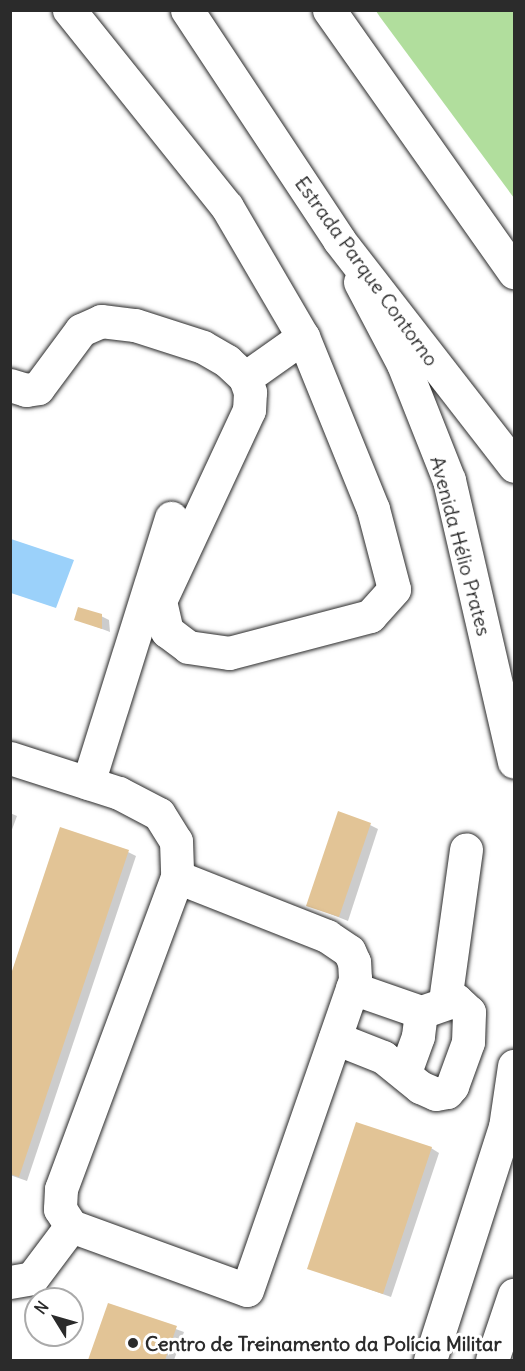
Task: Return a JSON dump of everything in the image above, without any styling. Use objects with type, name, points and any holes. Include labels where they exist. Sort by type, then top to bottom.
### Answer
[{"type":"main road","points":[[10,385],[26,390],[38,387],[81,330],[101,321],[135,325],[203,347],[226,361],[245,378],[250,393],[249,410],[160,601],[167,631],[188,647],[229,653],[370,616],[394,589],[373,509],[303,337],[227,207],[69,10]]},
{"type":"main road","name":"Estrada Parque Contorno","points":[[187,10],[339,240],[514,466]]},
{"type":"main road","points":[[329,10],[514,272]]},
{"type":"main road","name":"Avenida Hélio Prates","points":[[339,240],[403,364],[449,480],[514,762]]},
{"type":"main road","points":[[245,378],[303,337]]},
{"type":"main road","points":[[88,783],[171,518]]},
{"type":"main road","points":[[10,758],[119,793],[159,814],[176,841],[177,877],[61,1189],[60,1209],[71,1226],[248,1290],[352,988],[355,971],[349,951],[327,936],[177,877]]},
{"type":"main road","points":[[405,1072],[418,1036],[433,1006],[466,849]]},
{"type":"main road","points":[[335,1038],[382,1057],[405,1072],[420,1087],[436,1094],[447,1092],[452,1086],[471,1028],[469,1012],[462,1003],[433,1006],[352,988]]},
{"type":"main road","points":[[430,1360],[505,1127],[514,1066]]},
{"type":"main road","points":[[10,1282],[32,1278],[71,1226]]},
{"type":"main road","points":[[492,1360],[514,1295]]},
{"type":"green space","points":[[376,11],[514,11],[514,198],[380,17]]},
{"type":"water","points":[[11,539],[74,560],[56,608],[11,593]]},
{"type":"building","points":[[78,607],[102,614],[102,629],[74,620]]},
{"type":"building","points":[[338,811],[371,823],[339,917],[306,906]]},
{"type":"building","points":[[60,827],[129,850],[19,1177],[10,1174],[10,977]]},
{"type":"building","points":[[356,1122],[432,1147],[383,1294],[307,1269]]},
{"type":"building","name":"Centro de Treinamento da Polícia Militar","points":[[108,1303],[177,1326],[165,1360],[88,1360]]},
{"type":"place","name":"Centro de Treinamento da Polícia Militar","points":[[133,1343]]}]
